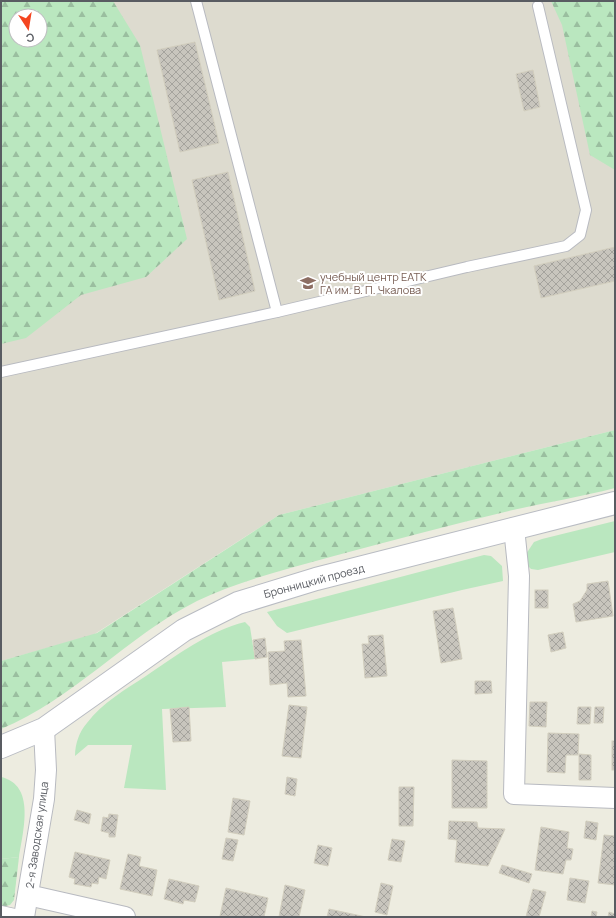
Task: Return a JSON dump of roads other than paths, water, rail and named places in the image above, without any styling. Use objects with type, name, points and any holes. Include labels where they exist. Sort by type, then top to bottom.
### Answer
[{"type":"main road","name":"Бронницкий проезд","points":[[1,747],[44,729],[184,630],[210,615],[238,603],[316,579],[615,503]]},
{"type":"street","points":[[514,528],[519,576],[514,794],[615,798]]},
{"type":"street","name":"2-я Заводская улица","points":[[24,916],[44,799],[46,770],[44,729]]},
{"type":"street","points":[[28,895],[125,917]]},
{"type":"lane","points":[[196,1],[277,312]]},
{"type":"lane","points":[[1,372],[277,312],[467,267],[566,246],[580,235],[586,210],[538,6]]},
{"type":"lane","points":[[1,911],[24,916]]},
{"type":"place","name":"учебный центр ЕАТК ГА им. В. П. Чкалова","points":[[308,283]]}]
